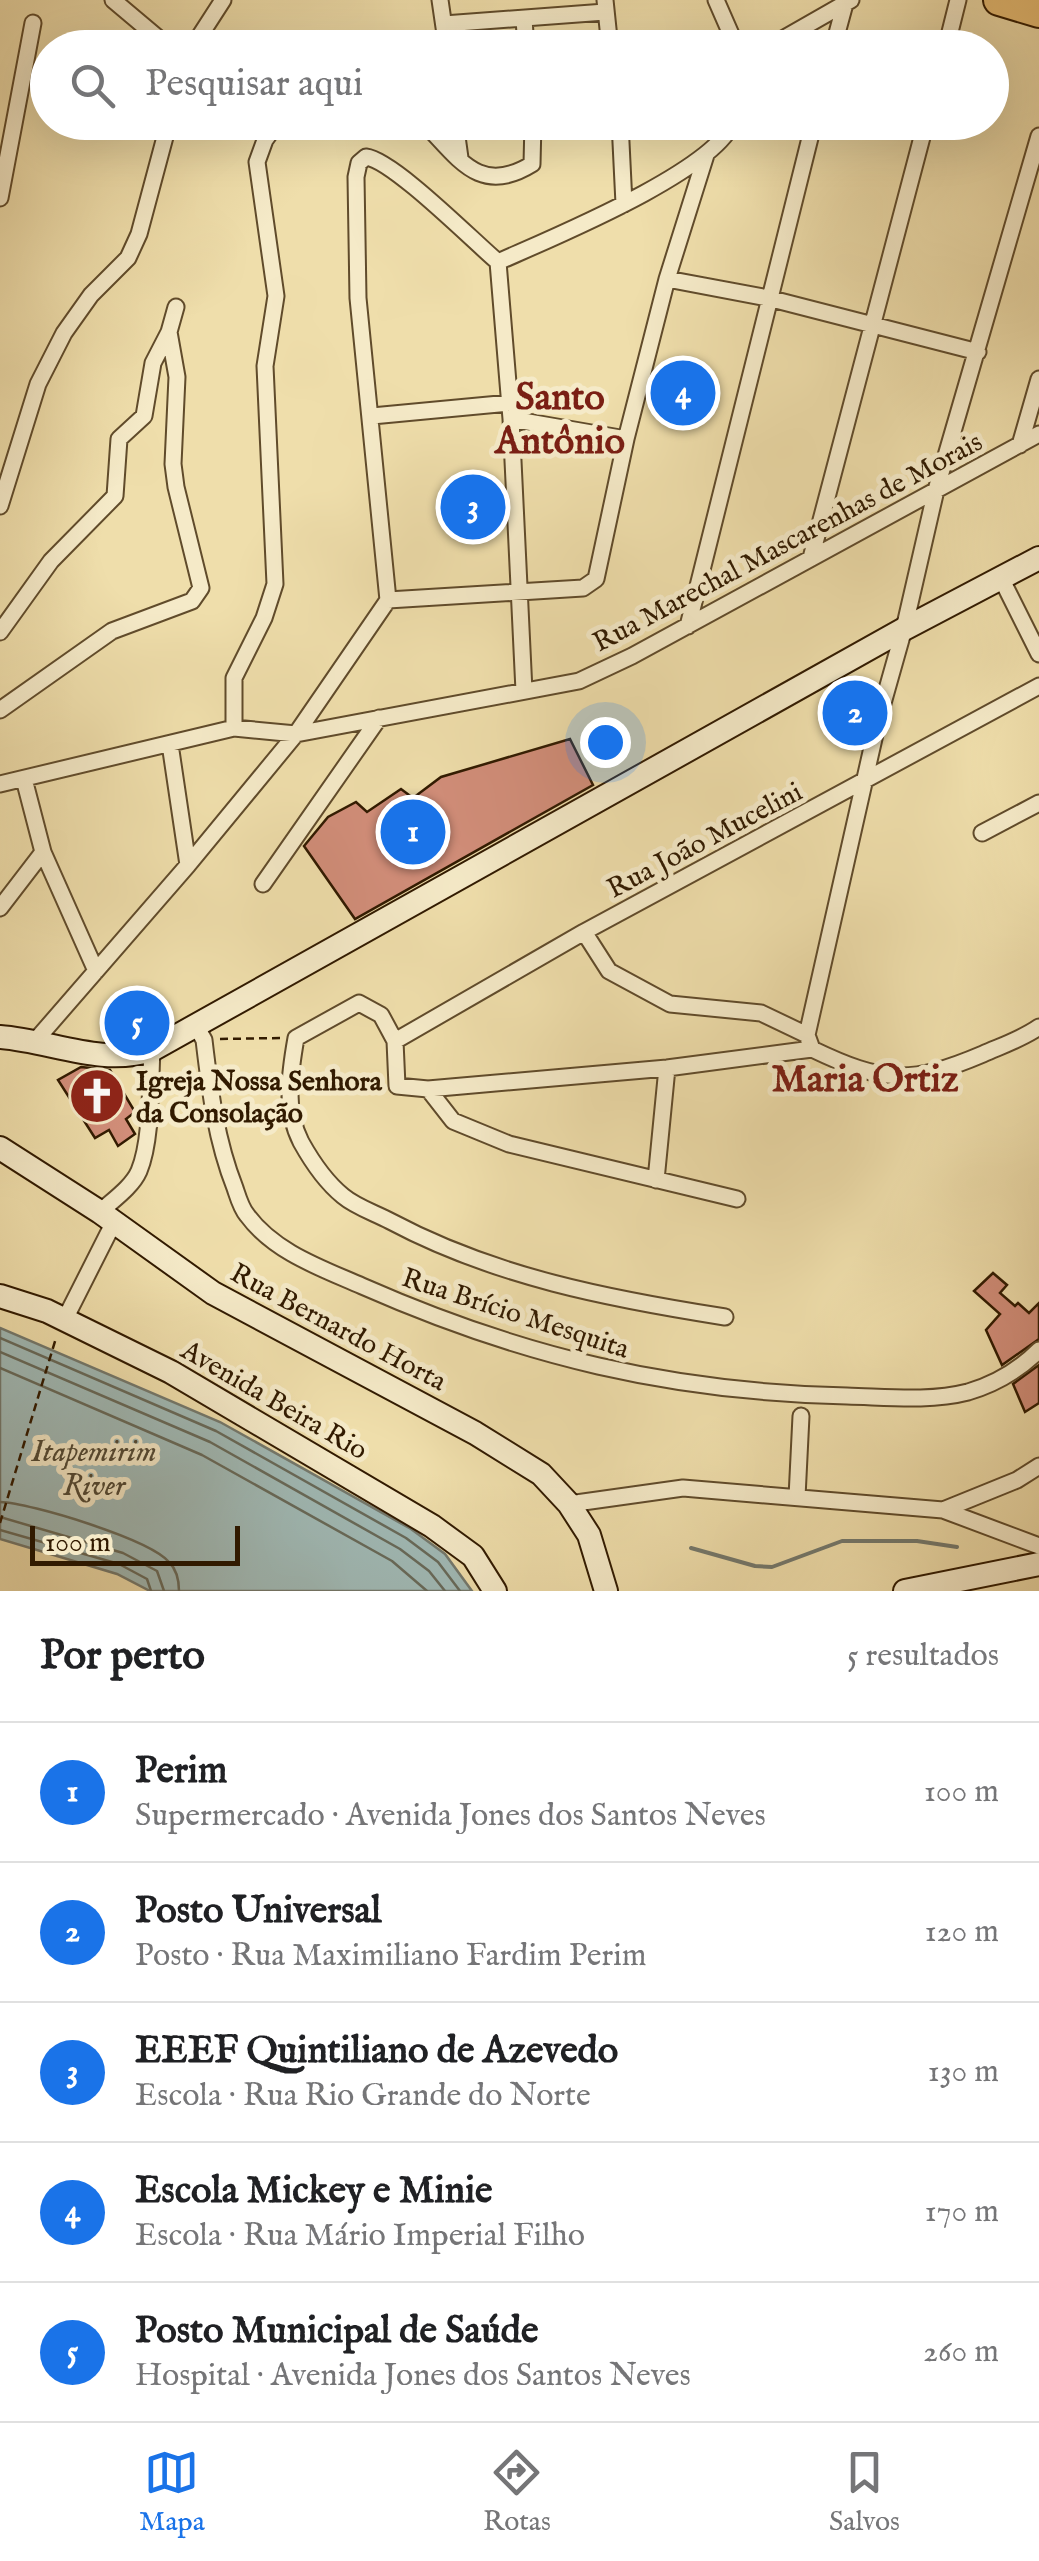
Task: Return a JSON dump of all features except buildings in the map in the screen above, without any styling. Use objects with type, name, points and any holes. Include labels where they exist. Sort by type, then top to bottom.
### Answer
[{"type":"highway","points":[[999,0],[1039,12]]},
{"type":"main road","points":[[0,1037],[36,1040],[90,1055],[120,1058],[200,1032],[904,629],[1039,558]]},
{"type":"main road","name":"Rua Bernardo Horta","points":[[0,1148],[107,1217],[213,1293],[475,1433],[541,1474],[569,1504],[589,1535],[606,1591]]},
{"type":"main road","name":"Avenida Beira Rio","points":[[0,1296],[61,1327],[172,1372],[442,1532],[473,1556],[495,1591]]},
{"type":"main road","points":[[905,1591],[1039,1564]]},
{"type":"street","points":[[114,0],[149,30]]},
{"type":"street","points":[[204,30],[223,0]]},
{"type":"street","points":[[440,0],[444,30]]},
{"type":"street","points":[[716,0],[726,30]]},
{"type":"street","points":[[950,30],[958,0]]},
{"type":"street","points":[[798,30],[847,1]]},
{"type":"street","points":[[838,30],[847,1]]},
{"type":"street","points":[[444,24],[524,19],[605,6]]},
{"type":"street","points":[[524,19],[525,30]]},
{"type":"street","points":[[32,30],[33,23]]},
{"type":"street","points":[[0,198],[30,38]]},
{"type":"street","points":[[0,107],[13,121]]},
{"type":"street","points":[[810,1042],[878,721],[936,490],[1035,166],[1039,136]]},
{"type":"street","points":[[0,506],[38,384],[64,333],[91,295],[128,258],[139,234],[164,140]]},
{"type":"street","points":[[234,728],[234,678],[264,618],[275,584],[265,366],[276,296],[257,162],[265,140]]},
{"type":"street","points":[[442,140],[478,174],[500,177],[532,164],[533,140]]},
{"type":"street","points":[[458,140],[460,158]]},
{"type":"street","points":[[621,140],[624,204]]},
{"type":"street","points":[[498,262],[624,204],[706,154],[721,140]]},
{"type":"street","points":[[688,626],[809,140]]},
{"type":"street","points":[[811,558],[921,140]]},
{"type":"street","points":[[388,600],[520,594],[592,584],[599,570],[626,439],[667,279],[706,154]]},
{"type":"street","points":[[36,1040],[188,866],[296,734],[388,600],[358,298],[356,177],[359,163],[366,158],[374,158],[398,175],[498,262],[524,691]]},
{"type":"street","points":[[667,279],[768,298],[978,352]]},
{"type":"street","points":[[0,632],[51,561],[115,496],[119,440],[144,416],[153,363],[169,332],[176,307]]},
{"type":"street","points":[[0,710],[112,631],[192,601],[199,594],[201,579],[176,486],[174,428],[178,378],[169,332]]},
{"type":"street","points":[[1020,444],[1039,379]]},
{"type":"street","points":[[372,416],[510,411],[626,439]]},
{"type":"street","name":"Rua Marechal Mascarenhas de Morais","points":[[0,784],[234,728],[296,734],[579,681],[688,626],[1039,434]]},
{"type":"street","points":[[1002,580],[1039,654]]},
{"type":"street","name":"Rua João Mucelini","points":[[395,1041],[584,932],[1037,690]]},
{"type":"street","points":[[264,884],[380,718]]},
{"type":"street","points":[[170,744],[188,866]]},
{"type":"street","points":[[24,779],[43,852],[96,971]]},
{"type":"street","points":[[982,833],[1039,803]]},
{"type":"street","points":[[0,908],[43,852]]},
{"type":"street","points":[[584,932],[609,971],[670,1004],[761,1012],[844,1064],[879,1075],[918,1077],[968,1060],[1039,1027]]},
{"type":"street","points":[[725,1317],[630,1302],[494,1266],[430,1242],[344,1196],[318,1168],[300,1139],[288,1088],[296,1038],[359,1003],[381,1015],[395,1041],[396,1086],[428,1089],[667,1068],[810,1042]]},
{"type":"street","name":"Rua Brício Mesquita","points":[[200,1032],[220,1150],[245,1214],[296,1257],[405,1305],[571,1362],[629,1375],[817,1396],[930,1398],[970,1391],[1006,1377],[1039,1350]]},
{"type":"street","points":[[61,1327],[107,1217],[138,1172],[152,1050]]},
{"type":"street","points":[[656,1180],[667,1068]]},
{"type":"street","points":[[428,1089],[453,1121],[509,1144],[737,1199]]},
{"type":"street","points":[[797,1498],[801,1416]]},
{"type":"street","points":[[942,1510],[1017,1480],[1039,1466]]},
{"type":"street","points":[[569,1504],[683,1488],[942,1510],[1039,1546]]},
{"type":"path","points":[[200,1032],[296,1038]]},
{"type":"path","points":[[0,1523],[61,1327]]},
{"type":"water","name":"Itapemirim River","points":[[0,1328],[220,1422],[411,1529],[445,1554],[472,1591],[150,1591],[117,1574],[0,1539]]},
{"type":"waterway","points":[[691,1548],[772,1567],[842,1541],[917,1541],[957,1547]]},
{"type":"place","name":"Escola Mickey e Minie","points":[[683,393]]},
{"type":"place","name":"EEEF Quintiliano de Azevedo","points":[[473,507]]},
{"type":"place","name":"Posto Universal","points":[[855,713]]},
{"type":"place","name":"Perim","points":[[413,832]]},
{"type":"place","name":"Posto Municipal de Saúde","points":[[137,1023]]},
{"type":"place","name":"Igreja Nossa Senhora da Consolação","points":[[97,1096]]},
{"type":"district","name":"Santo Antônio","points":[[560,418]]},
{"type":"district","name":"Maria Ortiz","points":[[865,1078]]}]
